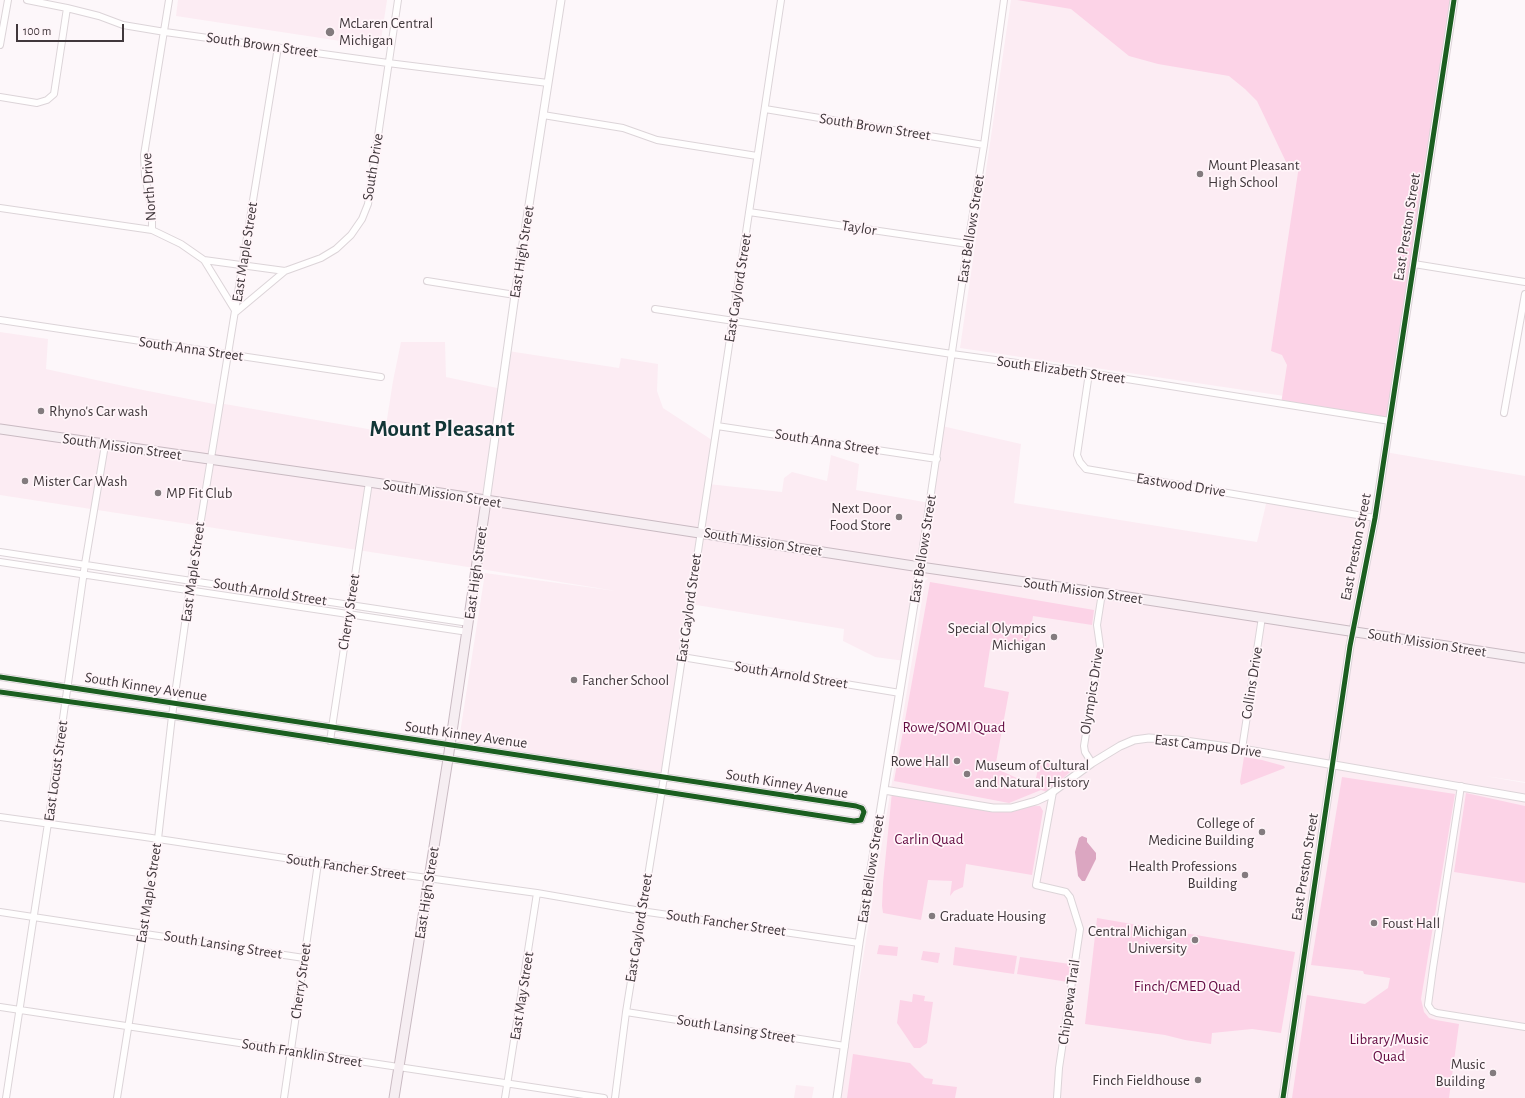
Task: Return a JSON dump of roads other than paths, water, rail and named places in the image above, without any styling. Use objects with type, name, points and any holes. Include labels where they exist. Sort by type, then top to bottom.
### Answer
[{"type":"main road","name":"South Mission Street","points":[[0,429],[368,482],[920,568],[1102,593],[1525,658]]},
{"type":"main road","name":"East High Street","points":[[394,1098],[448,759],[486,501]]},
{"type":"street","points":[[0,45],[8,0]]},
{"type":"street","name":"South Brown Street","points":[[27,0],[99,16],[123,25],[165,32],[388,63],[548,83]]},
{"type":"street","name":"North Drive","points":[[170,0],[144,155],[145,176],[152,211],[152,230],[181,244],[204,260],[242,266]]},
{"type":"street","name":"South Drive","points":[[242,266],[285,271],[321,258],[336,249],[351,235],[362,219],[368,204],[398,0]]},
{"type":"street","name":"East High Street","points":[[486,501],[515,295],[561,0]]},
{"type":"street","name":"East Gaylord Street","points":[[615,1098],[641,911],[662,791],[781,0]]},
{"type":"street","name":"East Bellows Street","points":[[837,1098],[859,942],[937,459],[1004,0]]},
{"type":"street","name":"East Preston Street","points":[[1283,1098],[1332,765],[1353,631],[1375,518],[1454,0]]},
{"type":"street","points":[[0,97],[38,103],[47,100],[54,94],[67,8]]},
{"type":"street","name":"East Maple Street","points":[[117,1098],[158,839],[172,716],[191,580],[210,459],[236,312],[242,266],[278,47]]},
{"type":"street","name":"South Brown Street","points":[[765,109],[984,145]]},
{"type":"street","points":[[543,115],[623,128],[657,140],[757,156]]},
{"type":"street","points":[[0,208],[152,230]]},
{"type":"street","name":"Taylor","points":[[749,212],[968,244]]},
{"type":"street","points":[[204,260],[236,312],[285,271]]},
{"type":"street","points":[[1414,264],[1525,282]]},
{"type":"street","points":[[427,281],[515,295]]},
{"type":"street","points":[[1504,413],[1525,294]]},
{"type":"street","name":"South Elizabeth Street","points":[[655,308],[952,354],[1089,373],[1390,421]]},
{"type":"street","name":"South Anna Street","points":[[0,320],[381,377]]},
{"type":"street","name":"Eastwood Drive","points":[[1089,373],[1077,455],[1080,462],[1086,469],[1375,518]]},
{"type":"street","name":"South Anna Street","points":[[717,426],[937,459]]},
{"type":"street","name":"East Locust Street","points":[[6,1098],[66,702],[83,574],[105,445]]},
{"type":"street","name":"Cherry Street","points":[[330,741],[368,482]]},
{"type":"street","name":"South Arnold Street","points":[[0,552],[350,604],[468,627]]},
{"type":"street","name":"South Arnold Street","points":[[0,562],[348,614],[468,627]]},
{"type":"street","name":"Olympics Drive","points":[[1092,763],[1085,752],[1084,746],[1100,646],[1097,625],[1102,593]]},
{"type":"street","name":"Collins Drive","points":[[1242,749],[1262,617]]},
{"type":"street","name":"South Arnold Street","points":[[682,657],[900,693]]},
{"type":"street","name":"South Kinney Avenue","points":[[0,677],[856,806],[862,808],[864,812],[861,820],[854,821],[172,716],[0,692]]},
{"type":"street","name":"East Campus Drive","points":[[884,790],[998,808],[1011,808],[1036,801],[1053,792],[1092,763],[1120,746],[1134,740],[1149,738],[1171,739],[1242,749],[1525,798]]},
{"type":"street","points":[[1461,786],[1428,1005],[1431,1010],[1437,1013],[1525,1028]]},
{"type":"street","name":"Chippewa Trail","points":[[1053,792],[1036,885],[1060,889],[1068,894],[1080,929],[1057,1098]]},
{"type":"street","name":"South Fancher Street","points":[[0,817],[429,879],[538,893],[641,911],[859,942]]},
{"type":"street","name":"Cherry Street","points":[[284,1098],[318,863]]},
{"type":"street","name":"East May Street","points":[[505,1098],[538,893]]},
{"type":"street","name":"South Lansing Street","points":[[0,912],[304,958]]},
{"type":"street","name":"South Franklin Street","points":[[0,1007],[604,1098]]},
{"type":"street","name":"South Lansing Street","points":[[626,1012],[845,1046]]},
{"type":"place","name":"McLaren Central Michigan","points":[[330,32]]},
{"type":"place","name":"Mount Pleasant High School","points":[[1200,174]]},
{"type":"place","name":"Rhyno's Car wash","points":[[41,411]]},
{"type":"place","name":"Mister Car Wash","points":[[25,481]]},
{"type":"place","name":"MP Fit Club","points":[[158,493]]},
{"type":"place","name":"Next Door Food Store","points":[[899,517]]},
{"type":"place","name":"Special Olympics Michigan","points":[[1054,637]]},
{"type":"place","name":"Fancher School","points":[[574,680]]},
{"type":"place","name":"Rowe Hall","points":[[957,761]]},
{"type":"place","name":"Museum of Cultural and Natural History","points":[[967,774]]},
{"type":"place","name":"College of Medicine Building","points":[[1262,832]]},
{"type":"place","name":"Health Professions Building","points":[[1245,875]]},
{"type":"place","name":"Graduate Housing","points":[[932,916]]},
{"type":"place","name":"Foust Hall","points":[[1374,923]]},
{"type":"place","name":"Central Michigan University","points":[[1195,940]]},
{"type":"place","name":"Music Building","points":[[1493,1073]]},
{"type":"place","name":"Finch Fieldhouse","points":[[1198,1080]]},
{"type":"district","name":"Mount Pleasant","points":[[442,429]]},
{"type":"park label","name":"Rowe/SOMI Quad","points":[[954,727]]},
{"type":"park label","name":"Carlin Quad","points":[[929,839]]},
{"type":"park label","name":"Finch/CMED Quad","points":[[1187,986]]},
{"type":"park label","name":"Library/Music Quad","points":[[1389,1048]]}]
